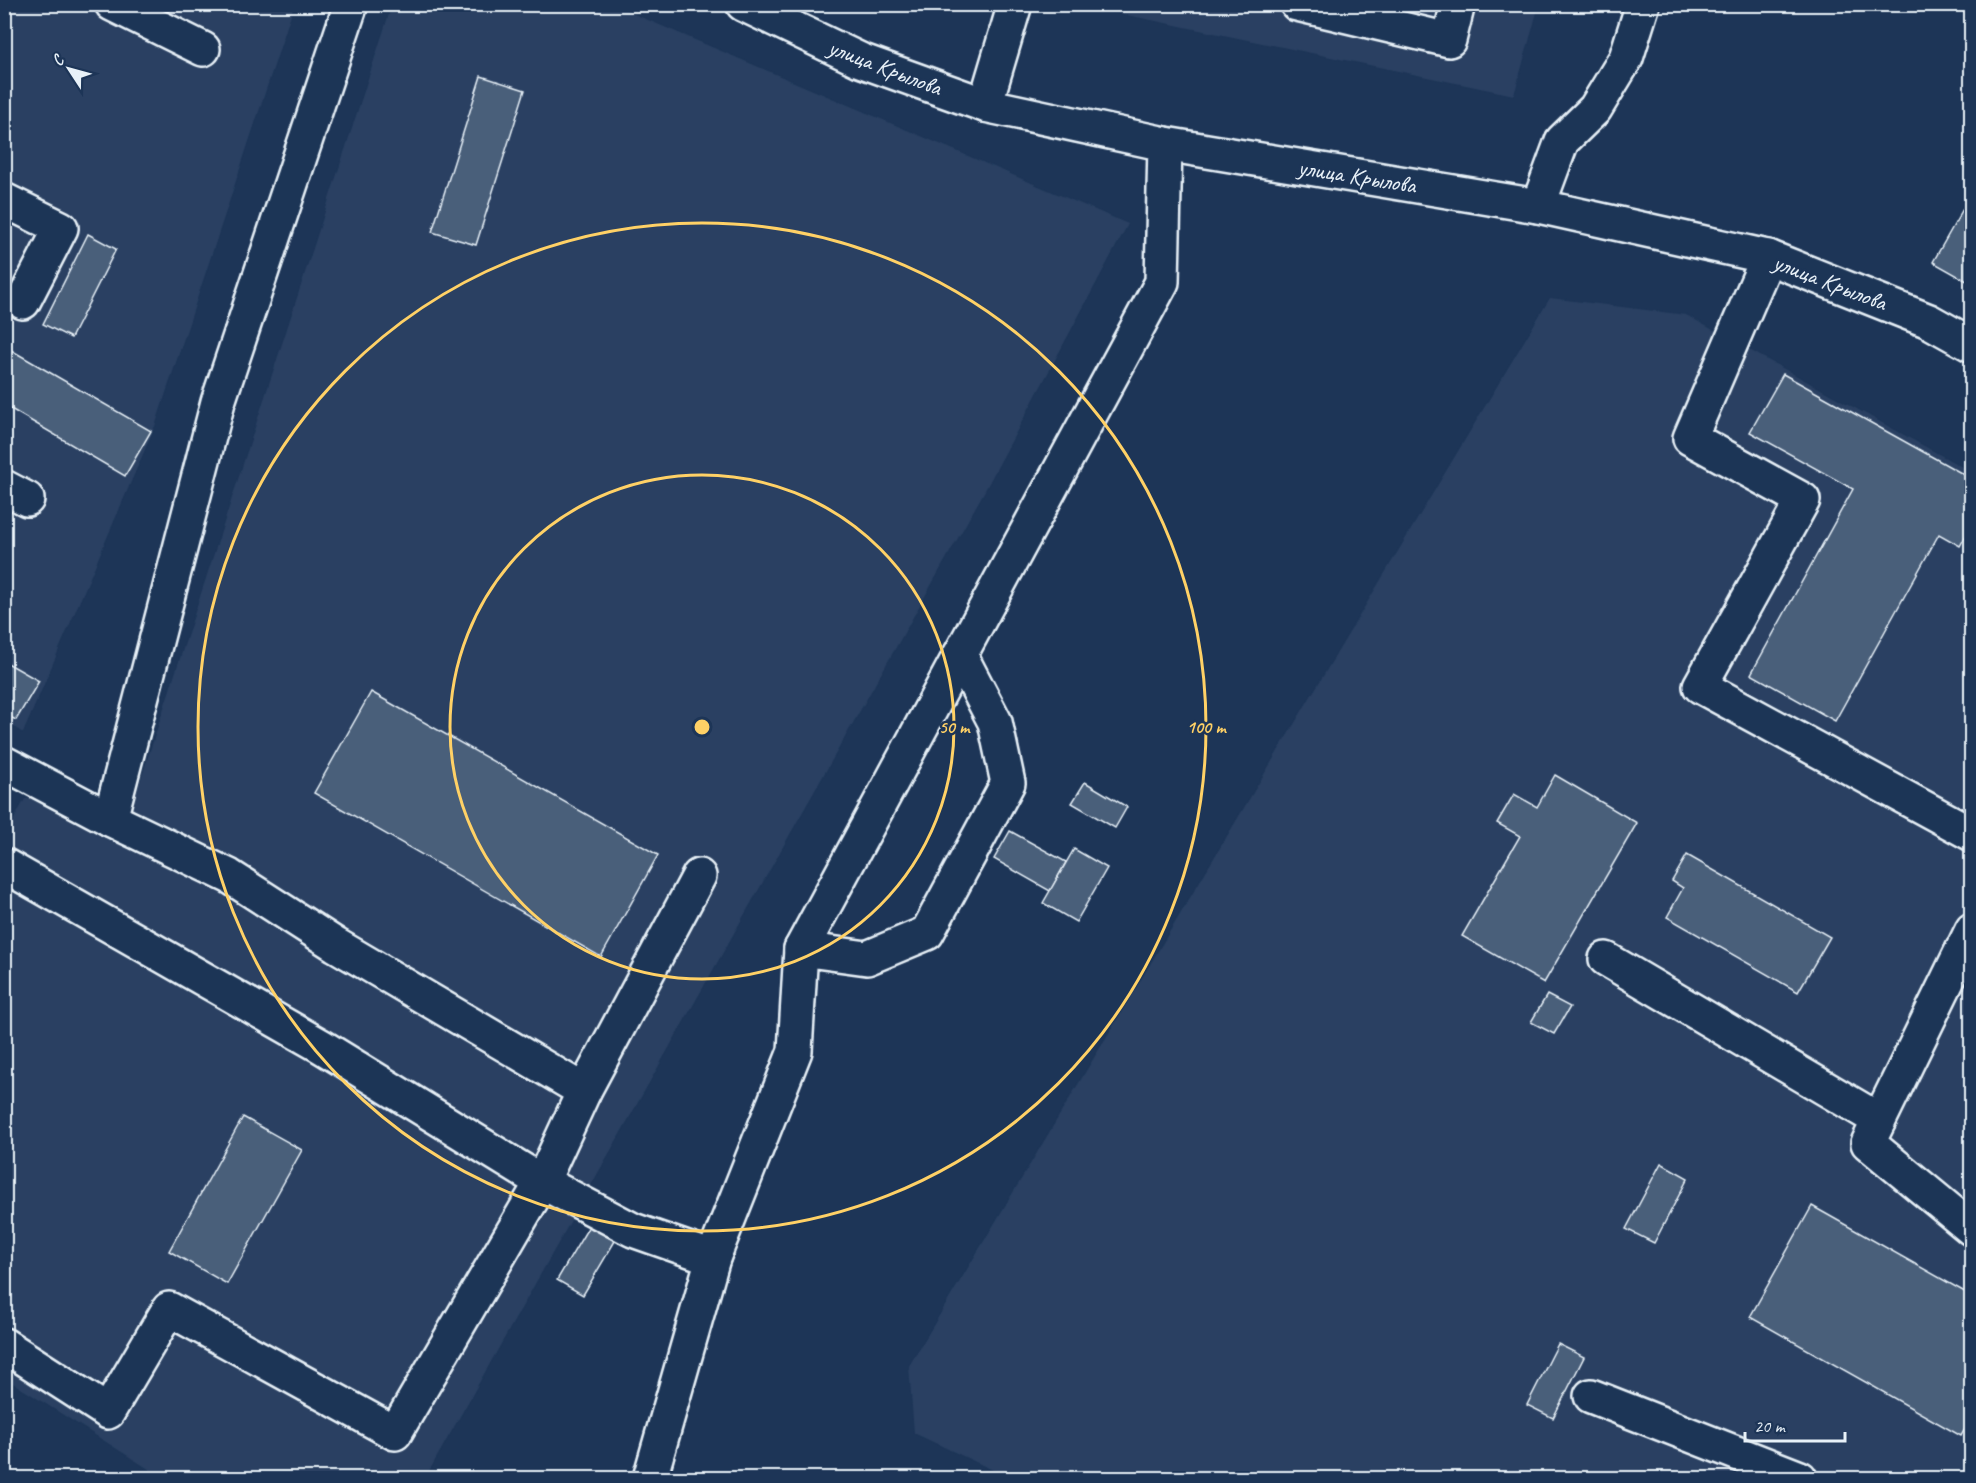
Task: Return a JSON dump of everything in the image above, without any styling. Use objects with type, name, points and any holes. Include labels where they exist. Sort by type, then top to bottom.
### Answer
[{"type":"street","points":[[112,4],[203,49]]},
{"type":"street","points":[[110,819],[218,402],[351,4]]},
{"type":"street","name":"улица Крылова","points":[[743,4],[860,60],[985,105],[1165,144],[1538,206],[1768,257],[1929,321],[1971,345]]},
{"type":"street","points":[[985,105],[1015,4]]},
{"type":"street","points":[[1297,4],[1449,40],[1458,4]]},
{"type":"street","points":[[1538,206],[1562,141],[1595,109],[1626,58],[1643,4]]},
{"type":"street","points":[[650,1479],[713,1258],[795,1051],[801,948],[1162,282],[1165,144]]},
{"type":"street","points":[[4,200],[61,228],[23,302]]},
{"type":"street","points":[[1768,257],[1690,438],[1803,500],[1701,686],[1971,834]]},
{"type":"street","points":[[801,948],[867,958],[927,933],[1008,783],[995,722],[960,655]]},
{"type":"street","points":[[4,763],[110,819],[229,876],[336,945],[584,1091]]},
{"type":"street","points":[[4,865],[321,1046],[542,1182],[633,1230],[713,1258]]},
{"type":"street","points":[[4,1345],[108,1412],[169,1309],[395,1433],[542,1182],[584,1091],[699,876]]},
{"type":"street","points":[[1971,930],[1868,1143],[1971,1229]]},
{"type":"street","points":[[1606,959],[1879,1120]]},
{"type":"street","points":[[1591,1396],[1800,1479]]},
{"type":"shaded area","points":[[5,5],[294,5],[155,426],[23,733],[5,721]]},
{"type":"shaded area","points":[[392,5],[618,5],[636,15],[1128,224],[984,492],[425,1478],[163,1478],[5,1378],[5,836],[25,799],[136,794]]},
{"type":"shaded area","points":[[1079,5],[1539,5],[1514,95]]},
{"type":"shaded area","points":[[1550,298],[1686,315],[1971,472],[1971,1478],[1010,1478],[914,1433],[909,1366]]},
{"type":"building","points":[[481,76],[525,90],[476,245],[432,232]]},
{"type":"building","points":[[1972,193],[1972,284],[1933,262]]},
{"type":"building","points":[[88,234],[116,249],[71,338],[43,324]]},
{"type":"building","points":[[4,346],[151,431],[125,476],[4,405]]},
{"type":"building","points":[[1783,374],[1972,479],[1972,525],[1960,546],[1939,534],[1835,721],[1751,674],[1853,489],[1750,432]]},
{"type":"building","points":[[4,661],[39,681],[16,720],[4,714]]},
{"type":"building","points":[[371,692],[658,855],[601,957],[314,793]]},
{"type":"building","points":[[1555,775],[1637,823],[1544,983],[1462,936],[1520,836],[1497,823],[1514,794],[1537,807]]},
{"type":"building","points":[[1085,782],[1127,807],[1115,828],[1072,803]]},
{"type":"building","points":[[1010,831],[1066,862],[1050,891],[994,859]]},
{"type":"building","points":[[1074,849],[1107,868],[1076,922],[1043,903]]},
{"type":"building","points":[[1687,855],[1830,937],[1798,992],[1667,917],[1683,888],[1672,881]]},
{"type":"building","points":[[1547,995],[1570,1007],[1554,1034],[1531,1022]]},
{"type":"building","points":[[243,1117],[302,1150],[227,1284],[169,1251]]},
{"type":"building","points":[[1661,1163],[1688,1178],[1654,1243],[1626,1229]]},
{"type":"building","points":[[1812,1206],[1972,1296],[1972,1417],[1961,1436],[1750,1317]]},
{"type":"building","points":[[589,1226],[615,1241],[583,1295],[557,1280]]},
{"type":"building","points":[[1558,1344],[1584,1357],[1553,1418],[1527,1405]]}]
